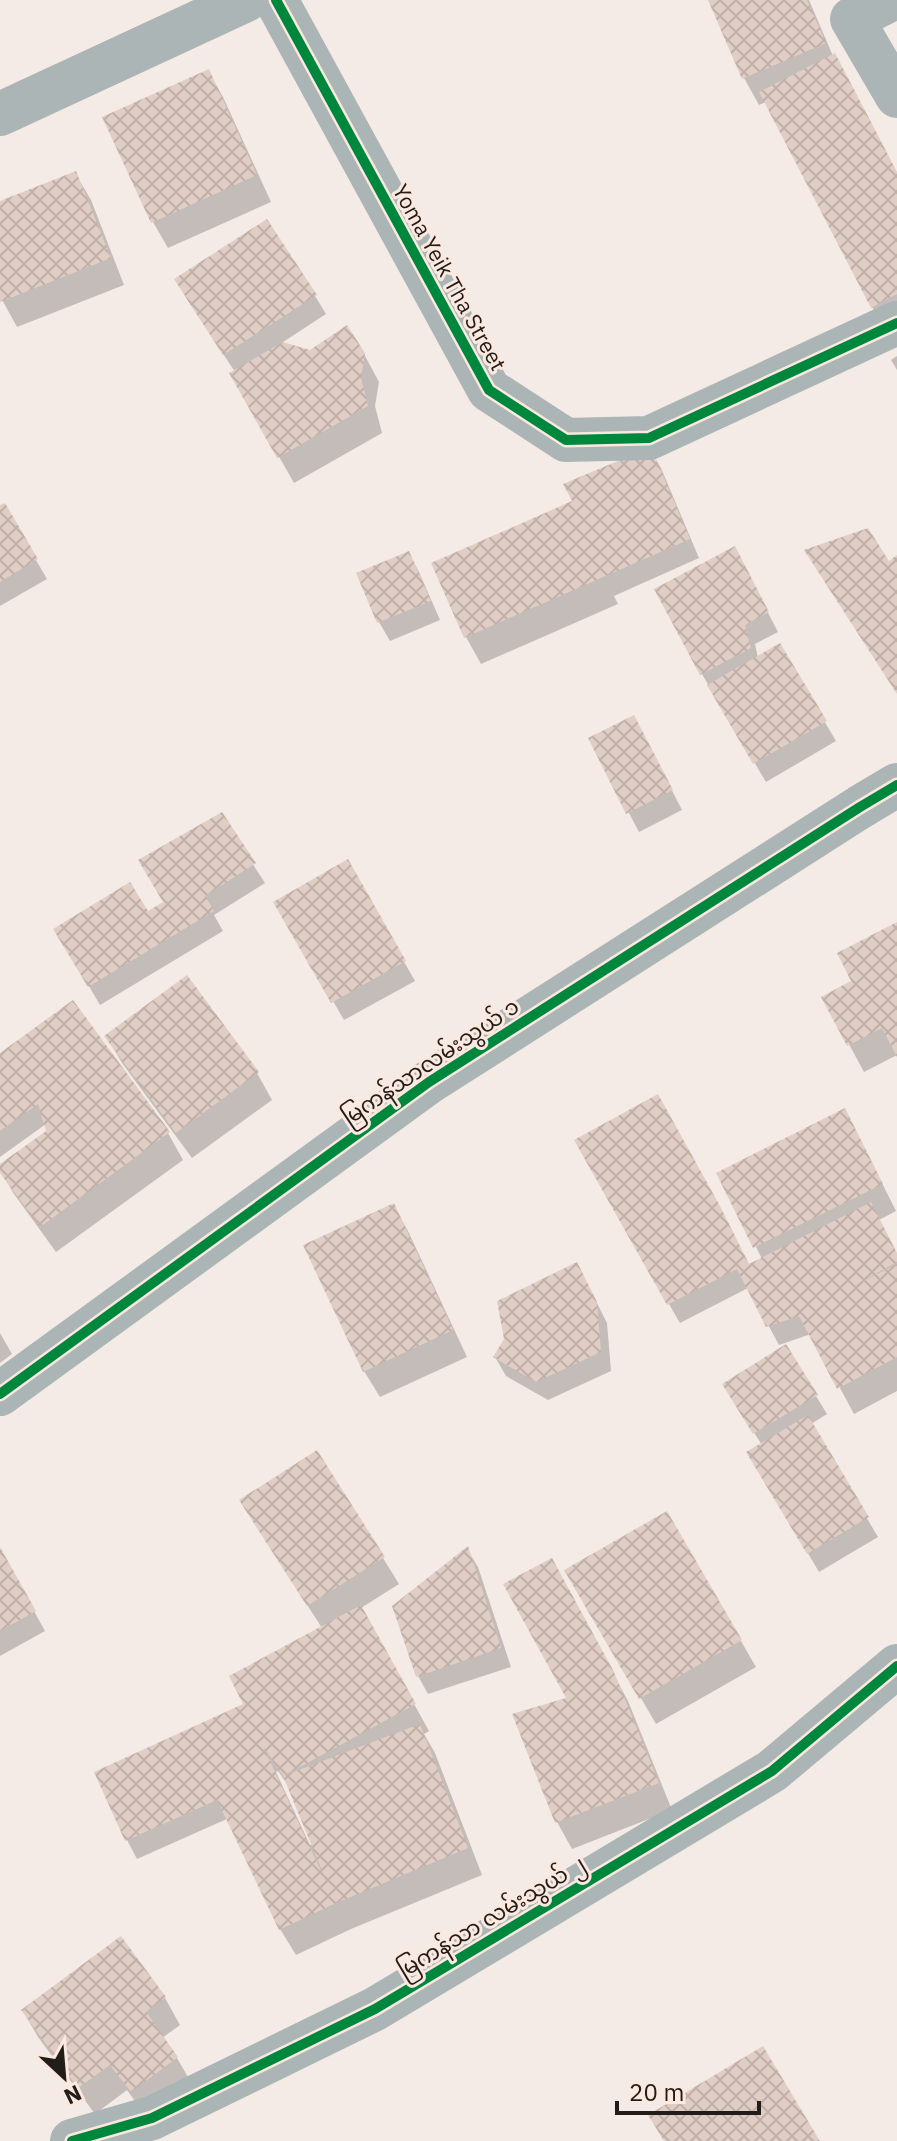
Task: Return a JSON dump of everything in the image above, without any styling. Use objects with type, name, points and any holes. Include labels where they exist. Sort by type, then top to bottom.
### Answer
[{"type":"street","points":[[0,114],[246,0]]},
{"type":"street","name":"Yoma Yeik Tha Street","points":[[276,0],[489,390],[566,440],[649,438],[897,323]]},
{"type":"street","points":[[871,9],[897,96]]},
{"type":"street","name":"မြကန်သာလမ်းသွယ် ၁","points":[[0,1394],[429,1082],[897,785]]},
{"type":"street","name":"မြကန်သာ လမ်းသွယ် ၂","points":[[72,2141],[152,2118],[375,2009],[772,1771],[897,1666]]},
{"type":"building","points":[[708,0],[807,0],[826,43],[742,79]]},
{"type":"building","points":[[835,53],[897,172],[897,294],[871,308],[759,92]]},
{"type":"building","points":[[209,69],[257,175],[151,223],[102,117]]},
{"type":"building","points":[[76,171],[111,258],[0,302],[0,201]]},
{"type":"building","points":[[267,219],[317,295],[223,355],[174,279]]},
{"type":"building","points":[[347,325],[365,353],[361,378],[368,406],[277,458],[229,373],[283,342],[310,350]]},
{"type":"building","points":[[651,447],[690,539],[464,638],[431,563],[572,501],[563,484]]},
{"type":"building","points":[[5,503],[38,559],[0,582],[0,505]]},
{"type":"building","points":[[868,528],[889,561],[897,555],[897,694],[804,550]]},
{"type":"building","points":[[735,546],[769,612],[745,625],[751,648],[700,675],[654,589]]},
{"type":"building","points":[[409,551],[431,601],[377,623],[356,573]]},
{"type":"building","points":[[780,643],[827,721],[753,764],[707,685]]},
{"type":"building","points":[[634,715],[673,790],[626,814],[588,738]]},
{"type":"building","points":[[222,812],[256,863],[205,896],[214,911],[88,987],[53,929],[130,882],[148,911],[163,902],[138,860]]},
{"type":"building","points":[[348,859],[406,961],[331,1003],[273,902]]},
{"type":"building","points":[[897,922],[897,1057],[882,1028],[847,1046],[821,997],[851,981],[837,953]]},
{"type":"building","points":[[187,975],[259,1072],[176,1133],[104,1036]]},
{"type":"building","points":[[73,1000],[170,1132],[40,1227],[0,1173],[0,1164],[46,1131],[38,1104],[0,1131],[0,1053]]},
{"type":"building","points":[[658,1094],[749,1264],[871,1202],[897,1253],[897,1262],[848,1289],[897,1264],[897,1357],[837,1389],[799,1316],[766,1327],[737,1269],[667,1305],[574,1140]]},
{"type":"building","points":[[845,1108],[883,1184],[753,1248],[716,1173]]},
{"type":"building","points":[[394,1203],[453,1330],[363,1372],[303,1245]]},
{"type":"building","points":[[577,1262],[597,1302],[601,1352],[536,1382],[493,1357],[504,1339],[497,1301]]},
{"type":"building","points":[[786,1344],[818,1395],[753,1434],[722,1384]]},
{"type":"building","points":[[808,1415],[869,1517],[807,1554],[746,1452]]},
{"type":"building","points":[[317,1450],[385,1557],[307,1606],[239,1500]]},
{"type":"building","points":[[667,1511],[742,1640],[639,1699],[564,1570]]},
{"type":"building","points":[[468,1546],[501,1648],[416,1677],[392,1606]]},
{"type":"building","points":[[0,1547],[36,1611],[0,1631]]},
{"type":"building","points":[[552,1558],[614,1672],[659,1783],[555,1823],[512,1714],[566,1698],[503,1584]]},
{"type":"building","points":[[361,1605],[416,1704],[283,1776],[420,1724],[468,1848],[279,1930],[217,1800],[125,1841],[94,1772],[243,1704],[229,1676]],"holes":[[[263,1746],[283,1776],[327,1884]]]},
{"type":"building","points":[[121,1936],[166,1997],[146,2012],[178,2057],[131,2092],[110,2065],[78,2088],[21,2010]]},
{"type":"building","points":[[763,2046],[820,2141],[664,2141],[648,2115]]},
{"type":"cycle path","points":[[276,0],[489,390],[566,440],[649,438],[897,323]]},
{"type":"cycle path","points":[[0,1394],[429,1082],[897,785]]},
{"type":"cycle path","points":[[72,2141],[152,2118],[375,2009],[772,1771],[897,1666]]}]
